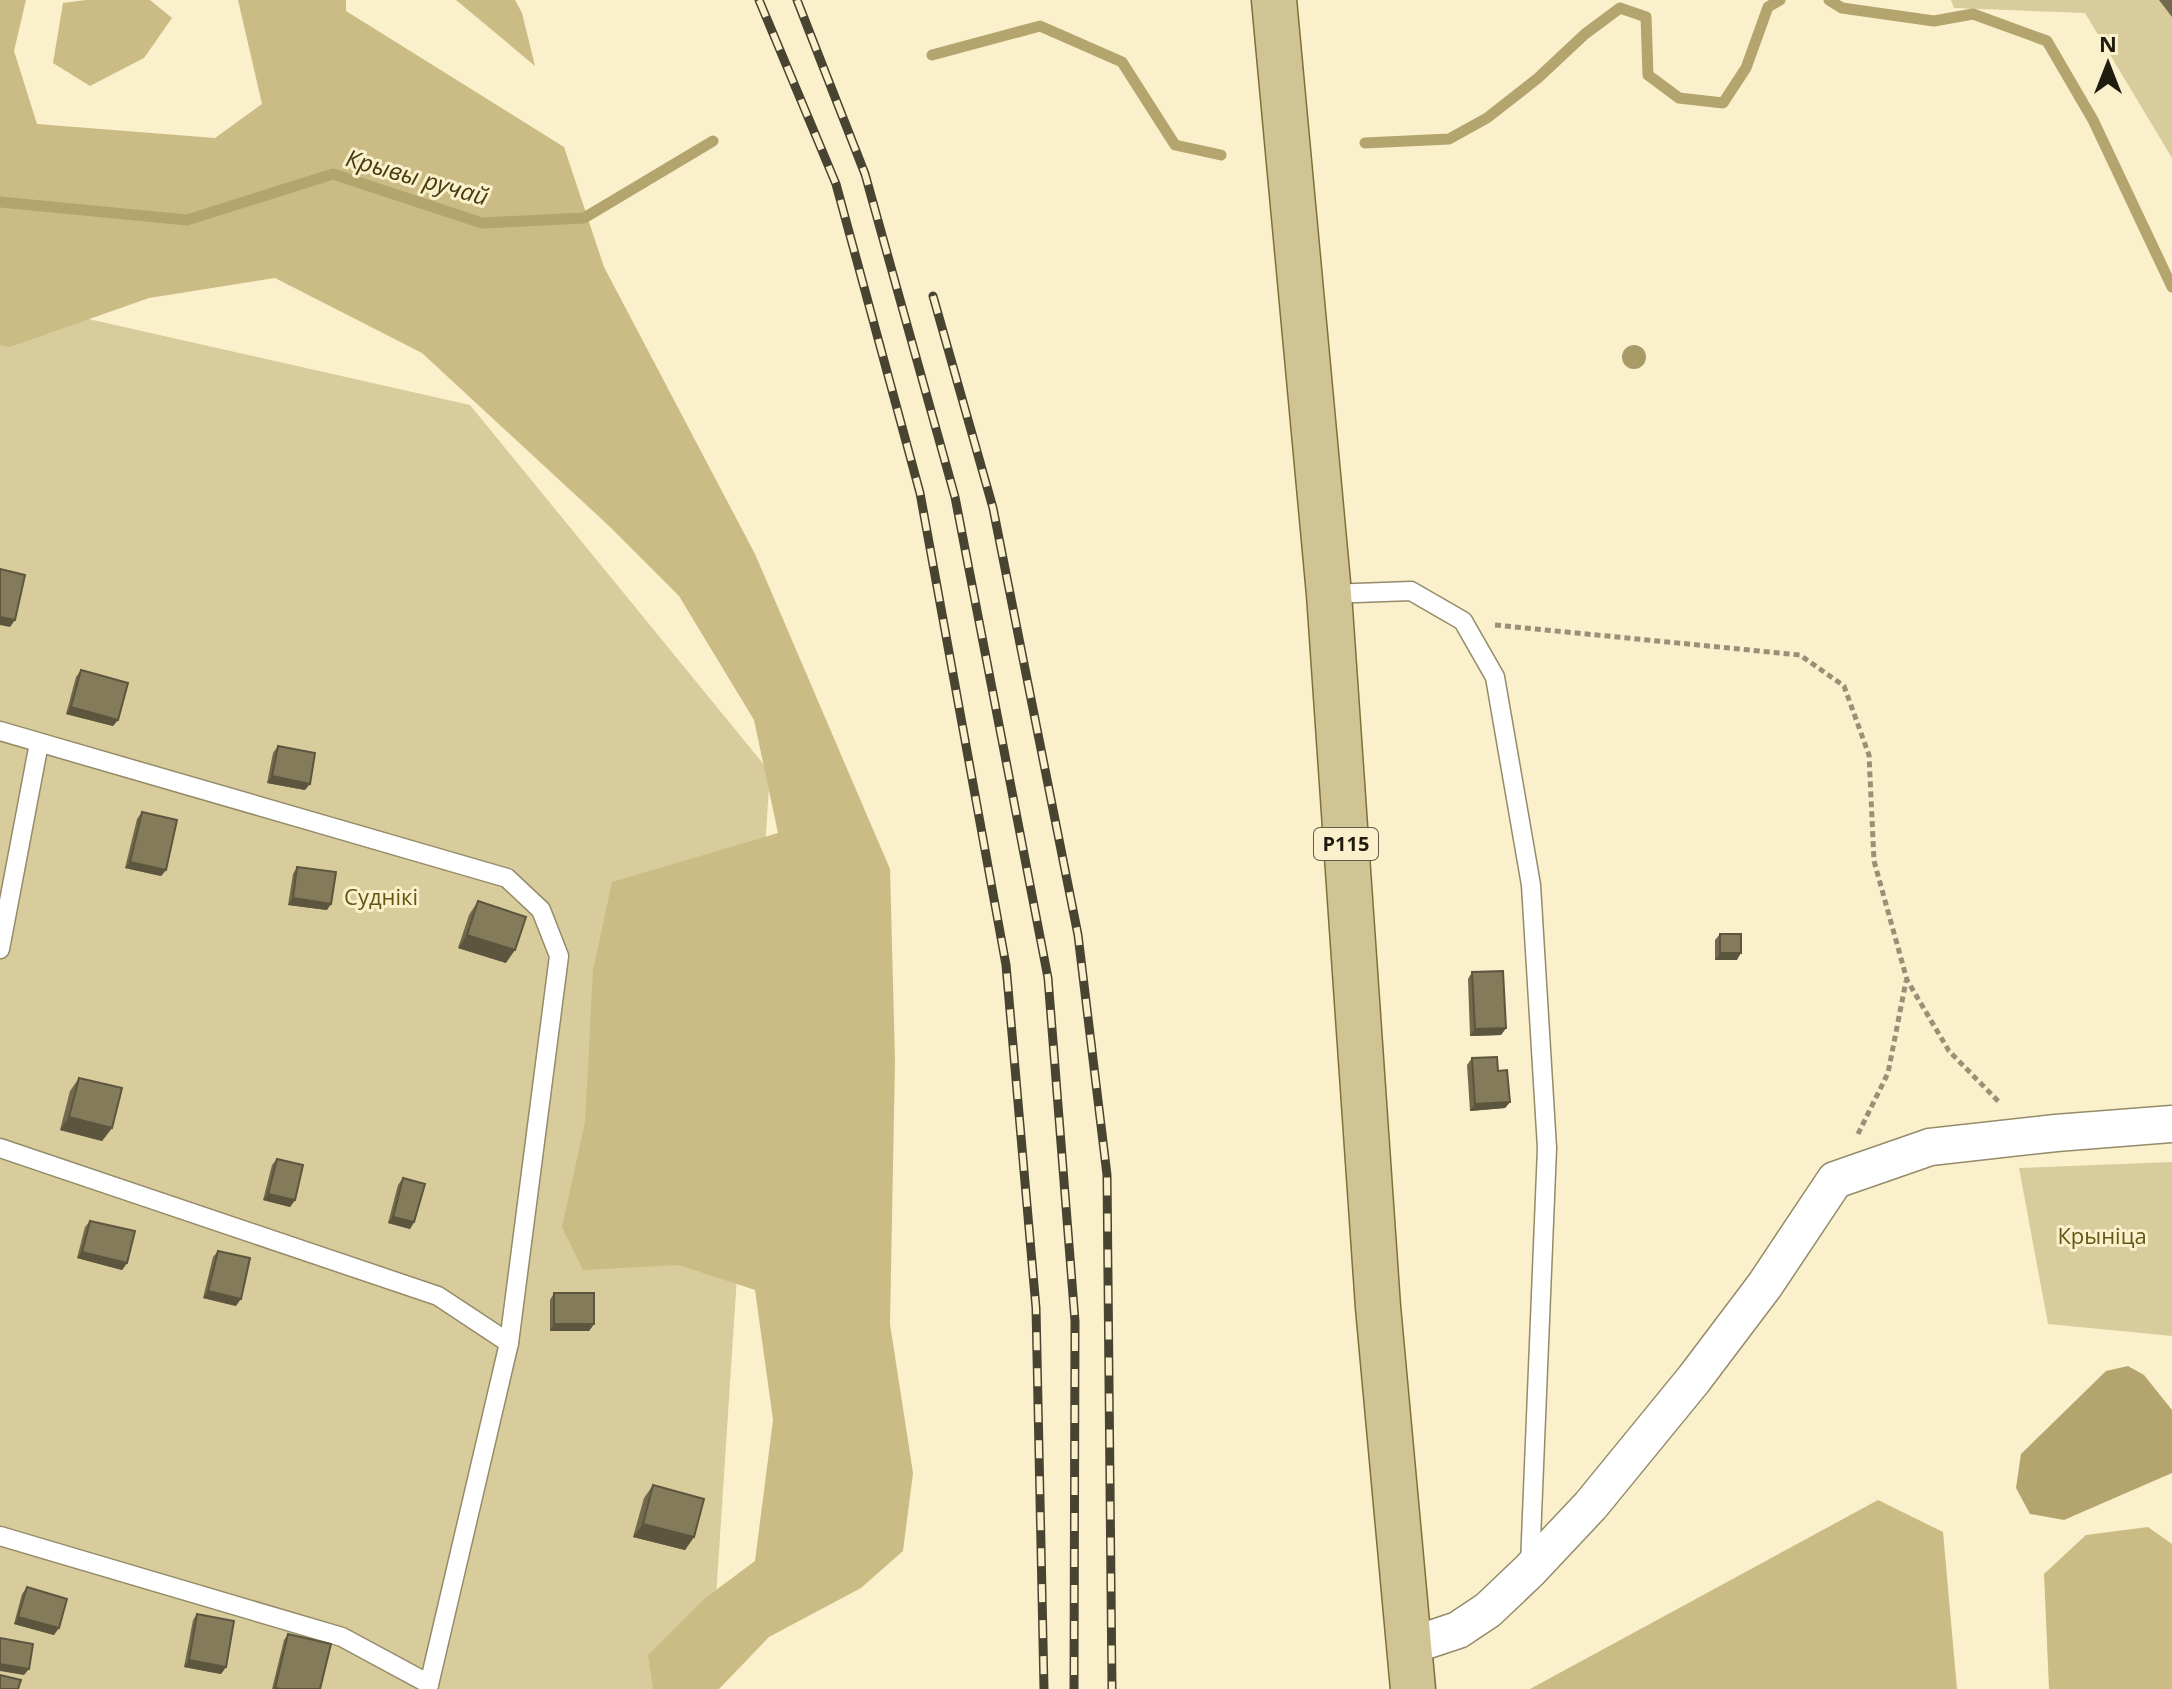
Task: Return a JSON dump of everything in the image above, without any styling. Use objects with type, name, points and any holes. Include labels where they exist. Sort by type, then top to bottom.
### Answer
[{"type":"main road","name":"Р115","points":[[1274,0],[1329,594],[1378,1307],[1413,1689]]},
{"type":"street","points":[[1410,1646],[1458,1630],[1488,1610],[1591,1505],[1694,1379],[1765,1285],[1835,1180],[1930,1147],[2172,1124]]},
{"type":"lane","points":[[1329,594],[1411,591],[1463,621],[1495,677],[1531,885],[1547,1148],[1530,1570]]},
{"type":"lane","points":[[0,731],[507,878],[541,910],[559,956],[509,1343],[429,1687],[342,1637],[0,1536]]},
{"type":"lane","points":[[0,949],[39,743]]},
{"type":"lane","points":[[0,1148],[438,1296],[509,1343]]},
{"type":"path","points":[[1463,621],[1800,655],[1844,686],[1869,755],[1874,861],[1907,980],[1949,1051],[2002,1105]]},
{"type":"path","points":[[1835,1180],[1888,1073],[1907,980]]},
{"type":"green space","points":[[1951,0],[2172,0],[2172,158],[2085,13],[1954,8]]},
{"type":"green space","name":"Суднікі","points":[[0,299],[470,405],[770,772],[710,1689],[0,1689]]},
{"type":"green space","name":"Крыніца","points":[[2172,1162],[2172,1336],[2048,1324],[2019,1168]]},
{"type":"shaded area","points":[[0,0],[26,0],[14,51],[37,124],[215,138],[262,104],[238,0],[346,0],[346,11],[564,147],[604,267],[755,554],[890,869],[895,1060],[890,1324],[913,1473],[903,1551],[861,1588],[769,1637],[719,1689],[653,1689],[648,1655],[704,1599],[755,1561],[773,1420],[755,1290],[679,1265],[583,1270],[562,1227],[585,1122],[593,970],[612,882],[778,833],[754,720],[679,596],[608,525],[422,353],[275,278],[149,298],[10,347],[0,345]]},
{"type":"shaded area","points":[[150,0],[172,18],[144,58],[90,86],[53,63],[63,3]]},
{"type":"shaded area","points":[[456,0],[515,0],[522,13],[535,66]]},
{"type":"shaded area","points":[[2128,1366],[2144,1375],[2172,1410],[2172,1473],[2064,1520],[2030,1514],[2016,1488],[2021,1454],[2106,1371]]},
{"type":"shaded area","points":[[1878,1500],[1943,1532],[1957,1689],[1530,1689]]},
{"type":"shaded area","points":[[2148,1527],[2172,1544],[2172,1689],[2049,1689],[2044,1574],[2086,1535]]},
{"type":"building","points":[[0,569],[25,575],[15,620],[0,617]]},
{"type":"building","points":[[81,670],[128,683],[118,720],[71,707]]},
{"type":"building","points":[[278,746],[315,753],[310,784],[272,776]]},
{"type":"building","points":[[142,812],[177,820],[166,870],[130,862]]},
{"type":"building","points":[[297,867],[336,872],[331,904],[293,898]]},
{"type":"building","points":[[478,901],[526,917],[515,950],[467,935]]},
{"type":"building","points":[[1720,934],[1741,934],[1741,953],[1720,953]]},
{"type":"building","points":[[1503,971],[1506,1028],[1475,1029],[1472,972]]},
{"type":"building","points":[[1497,1057],[1498,1071],[1507,1070],[1510,1102],[1475,1104],[1472,1058]]},
{"type":"building","points":[[79,1078],[122,1088],[112,1128],[69,1117]]},
{"type":"building","points":[[277,1159],[303,1165],[295,1200],[268,1194]]},
{"type":"building","points":[[403,1178],[425,1184],[414,1222],[393,1217]]},
{"type":"building","points":[[90,1221],[135,1231],[127,1263],[82,1252]]},
{"type":"building","points":[[218,1251],[250,1258],[241,1299],[208,1291]]},
{"type":"building","points":[[554,1293],[594,1293],[594,1324],[554,1324]]},
{"type":"building","points":[[653,1485],[704,1499],[694,1537],[643,1524]]},
{"type":"building","points":[[27,1587],[67,1599],[59,1628],[18,1617]]},
{"type":"building","points":[[197,1614],[234,1621],[226,1667],[189,1660]]},
{"type":"building","points":[[288,1634],[331,1644],[320,1689],[275,1688]]},
{"type":"building","points":[[0,1638],[33,1644],[29,1669],[0,1664]]},
{"type":"building","points":[[0,1675],[21,1680],[18,1689],[0,1689]]},
{"type":"waterway","name":"Крывы ручай","points":[[1365,143],[1449,139],[1487,118],[1620,8],[1646,17],[1648,75],[1679,98],[1723,103],[1746,68],[1768,7],[1780,0]]},
{"type":"waterway","name":"Крывы ручай","points":[[1829,0],[1842,8],[1934,21],[1973,14],[2047,41],[2093,120],[2172,287]]},
{"type":"waterway","name":"Крывы ручай","points":[[932,55],[1040,26],[1122,62],[1175,145],[1221,155]]},
{"type":"waterway","name":"Крывы ручай","points":[[0,202],[187,220],[333,174],[482,223],[584,218],[713,141]]},
{"type":"railway","points":[[759,0],[836,184],[920,493],[1006,965],[1036,1308],[1044,1689]]},
{"type":"railway","points":[[797,0],[865,174],[955,497],[1048,978],[1075,1321],[1074,1689]]},
{"type":"railway","points":[[933,296],[993,508],[1078,935],[1107,1175],[1112,1689]]}]
